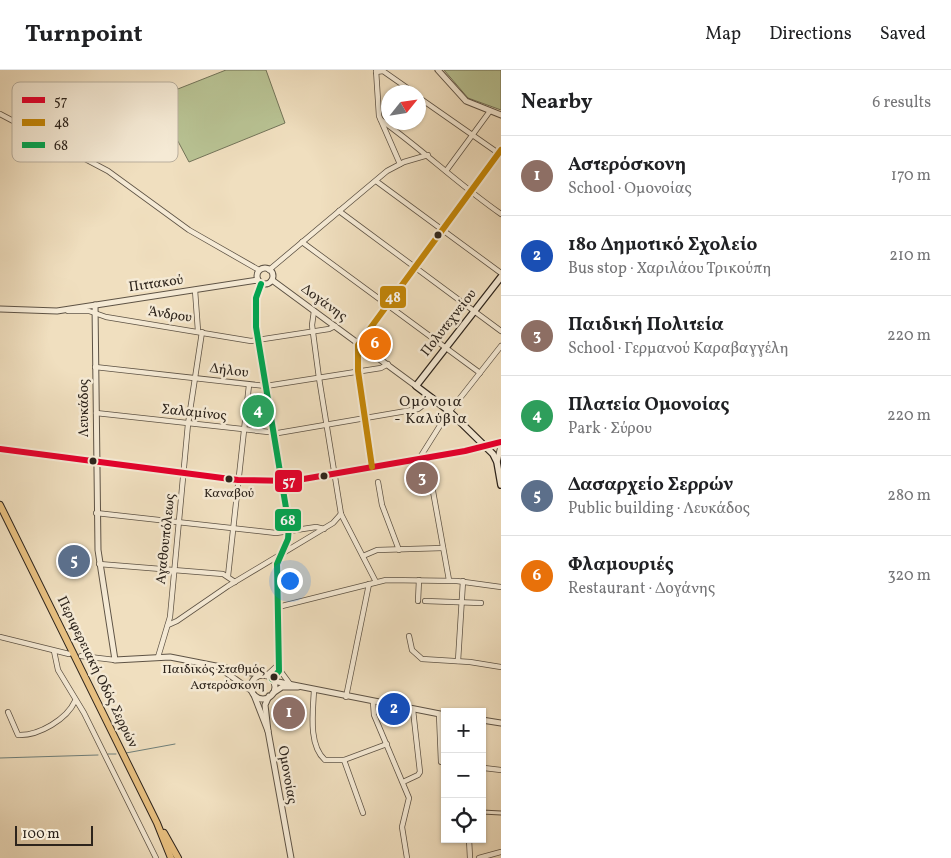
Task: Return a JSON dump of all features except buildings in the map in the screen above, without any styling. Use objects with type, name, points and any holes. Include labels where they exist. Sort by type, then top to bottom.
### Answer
[{"type":"main road","name":"Πολυτεχνείου","points":[[416,386],[501,277]]},
{"type":"main road","name":"Δογάνης","points":[[416,386],[449,412],[485,446],[497,462]]},
{"type":"main road","points":[[497,462],[501,483]]},
{"type":"main road","name":"Περιφερειακή Οδός Σερρών","points":[[0,505],[158,823],[178,858]]},
{"type":"main road","name":"Περιφερειακή Οδός Σερρών","points":[[158,823],[171,858]]},
{"type":"street","points":[[438,70],[463,99],[501,115]]},
{"type":"street","points":[[381,120],[376,71],[384,71],[403,85]]},
{"type":"street","points":[[372,468],[358,371],[359,344],[500,153],[426,102]]},
{"type":"street","points":[[446,171],[490,111]]},
{"type":"street","points":[[0,114],[12,121]]},
{"type":"street","points":[[385,130],[400,164]]},
{"type":"street","points":[[394,130],[428,155],[470,192],[501,214]]},
{"type":"street","points":[[90,162],[108,171],[189,230],[259,270],[269,270],[376,181],[400,164],[428,155]]},
{"type":"street","points":[[376,181],[501,272]]},
{"type":"street","points":[[339,211],[501,331]]},
{"type":"street","points":[[302,242],[480,373]]},
{"type":"street","points":[[259,270],[257,275],[260,282],[255,303],[257,340],[274,433],[289,533],[277,564],[278,665],[277,675],[272,680]]},
{"type":"street","points":[[260,282],[267,284],[272,280],[273,276],[269,270]]},
{"type":"street","name":"Δογάνης","points":[[272,280],[416,386]]},
{"type":"street","name":"Πιττακού","points":[[58,311],[260,282]]},
{"type":"street","name":"Αγαθουπόλεως","points":[[158,657],[168,625],[188,424],[200,332],[195,290]]},
{"type":"street","name":"Λευκάδος","points":[[94,305],[96,513],[99,564],[114,660]]},
{"type":"street","name":"Άνδρου","points":[[0,309],[95,313],[257,340],[313,332],[335,326]]},
{"type":"street","points":[[314,311],[312,319],[319,378],[342,514],[376,582]]},
{"type":"street","points":[[419,459],[449,412],[501,346]]},
{"type":"street","name":"Δήλου","points":[[96,367],[266,386],[358,371],[388,364]]},
{"type":"street","points":[[228,576],[232,528],[250,385]]},
{"type":"street","name":"Σαλαμίνος","points":[[96,413],[274,433],[420,409],[433,398]]},
{"type":"street","points":[[0,449],[238,480],[282,482],[372,468],[501,444],[497,462]]},
{"type":"street","points":[[427,458],[449,580]]},
{"type":"street","points":[[378,482],[382,505],[399,550]]},
{"type":"street","points":[[96,513],[289,533],[313,528],[324,529]]},
{"type":"street","points":[[168,625],[177,621],[234,582],[324,529],[336,521],[342,514]]},
{"type":"street","points":[[363,556],[375,551],[444,548]]},
{"type":"street","points":[[99,564],[228,576],[234,582]]},
{"type":"street","points":[[418,601],[419,580]]},
{"type":"street","points":[[278,607],[376,582],[449,580],[501,587]]},
{"type":"street","points":[[458,661],[461,603],[465,581]]},
{"type":"street","points":[[346,697],[369,584]]},
{"type":"street","points":[[425,601],[482,603]]},
{"type":"street","points":[[409,636],[412,650],[420,658],[458,661],[501,668]]},
{"type":"street","points":[[0,637],[69,654]]},
{"type":"street","points":[[54,651],[58,670],[84,713],[156,858]]},
{"type":"street","points":[[81,656],[114,660],[158,657],[176,658],[264,675],[272,680],[298,687],[441,715]]},
{"type":"street","points":[[268,731],[253,693],[252,680],[264,675],[278,665]]},
{"type":"street","points":[[278,665],[284,678],[290,684]]},
{"type":"street","points":[[218,667],[253,693],[263,698],[282,687],[298,687]]},
{"type":"street","points":[[271,695],[274,689],[272,680]]},
{"type":"street","points":[[314,690],[314,738],[319,752],[325,760],[344,760],[387,744]]},
{"type":"street","name":"Ομονοίας","points":[[271,695],[265,705],[268,731],[291,858]]},
{"type":"street","points":[[8,712],[18,735],[31,735],[70,712],[76,701]]},
{"type":"street","points":[[373,702],[373,712],[410,800],[402,824],[407,858]]},
{"type":"street","points":[[404,782],[420,772],[413,710]]},
{"type":"street","points":[[486,721],[501,723]]},
{"type":"street","points":[[344,760],[363,813]]},
{"type":"street","points":[[486,768],[501,770]]},
{"type":"street","points":[[486,812],[501,813]]},
{"type":"street","points":[[469,843],[470,858]]},
{"type":"street","points":[[479,858],[501,852]]},
{"type":"green space","points":[[226,70],[266,70],[285,123],[189,162],[178,141],[178,89]]},
{"type":"green space","points":[[444,70],[501,70],[501,110],[468,98]]},
{"type":"green space","points":[[263,396],[268,425],[250,424],[252,398]]},
{"type":"waterway","points":[[126,753],[175,744]]},
{"type":"waterway","points":[[108,754],[116,754]]},
{"type":"waterway","points":[[0,758],[98,755]]},
{"type":"transit line","name":"48","points":[[372,467],[358,371],[358,345],[501,150]]},
{"type":"transit line","name":"68","points":[[261,284],[256,298],[256,327],[289,526],[288,539],[277,564],[279,671],[272,679]]},
{"type":"transit line","name":"57","points":[[0,449],[238,480],[292,481],[465,451],[501,442]]},
{"type":"place","name":"Φλαμουριές","points":[[375,344]]},
{"type":"place","name":"Πλατεία Ομονοίας","points":[[258,411]]},
{"type":"place","name":"Παιδική Πολιτεία","points":[[422,478]]},
{"type":"place","name":"Καναβού","points":[[229,479]]},
{"type":"place","name":"Δασαρχείο Σερρών","points":[[74,561]]},
{"type":"place","name":"Παιδικός Σταθμός Αστερόσκονη","points":[[274,677]]},
{"type":"place","name":"18ο Δημοτικό Σχολείο","points":[[394,709]]},
{"type":"place","name":"Αστερόσκονη","points":[[289,713]]},
{"type":"district","name":"Ομόνοια - Καλύβια","points":[[431,410]]}]
